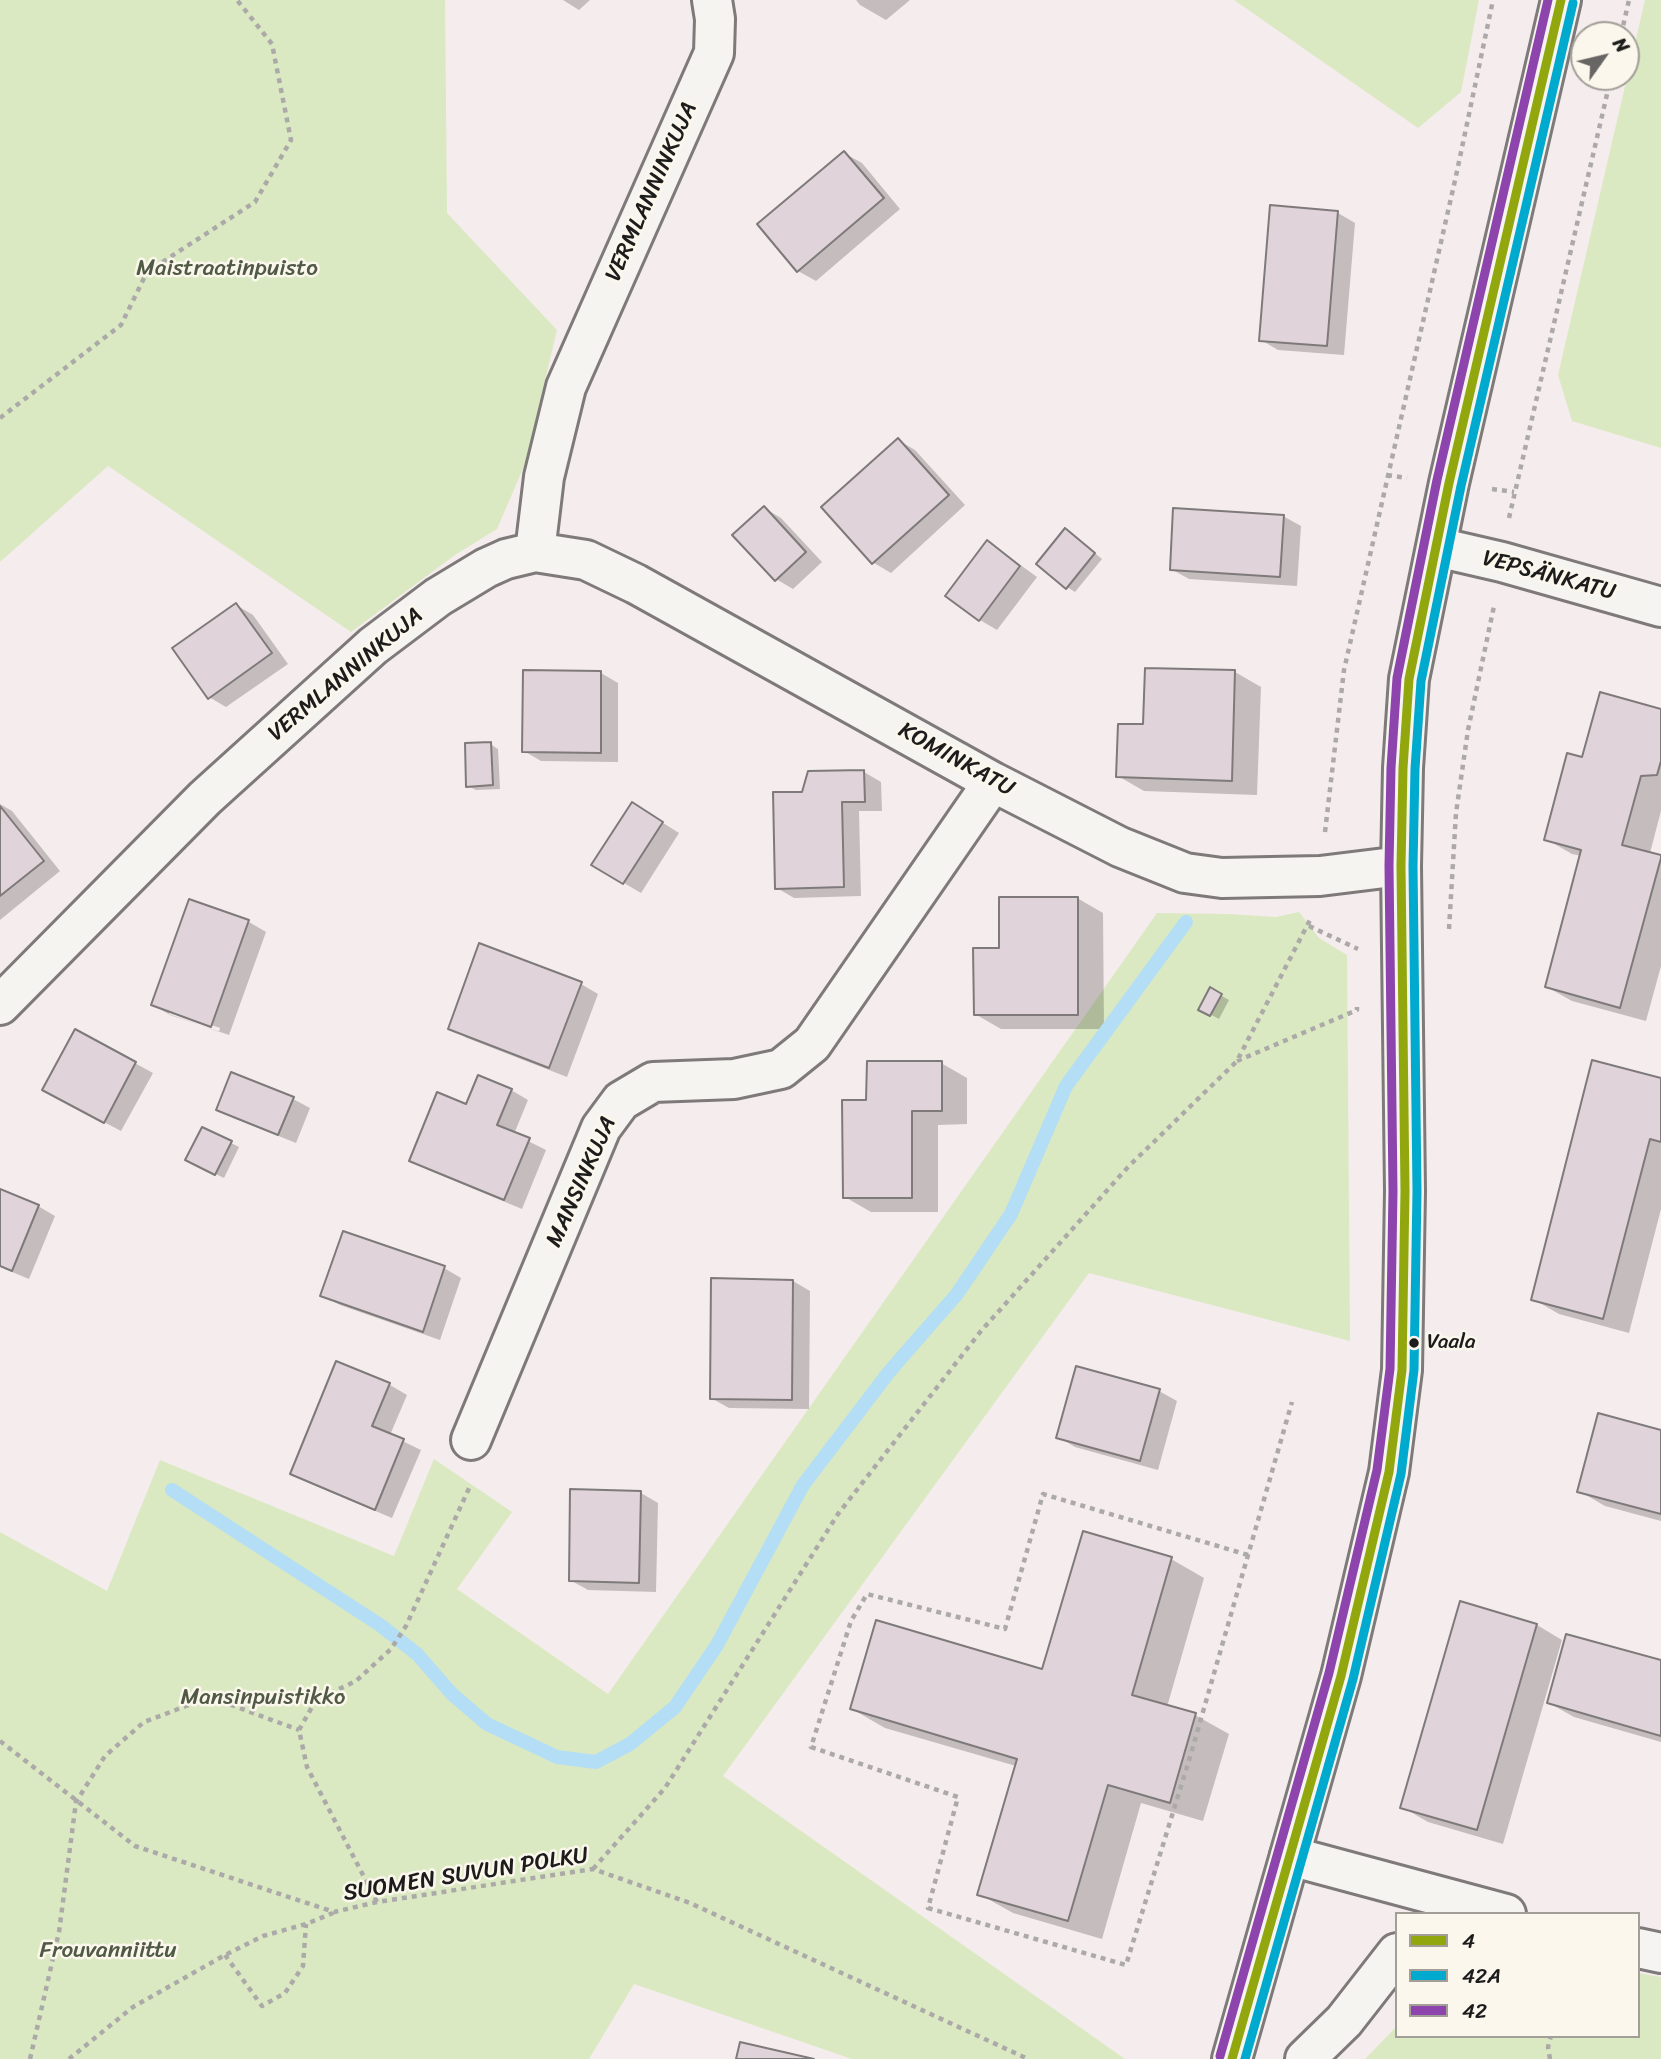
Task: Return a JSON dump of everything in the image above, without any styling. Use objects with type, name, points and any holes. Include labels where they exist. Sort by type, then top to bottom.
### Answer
[{"type":"street","name":"VERMLANNINKUJA","points":[[0,1004],[205,798],[373,646],[438,597],[486,568],[506,559],[535,552],[544,477],[566,387],[714,54],[715,19],[712,0]]},
{"type":"street","points":[[1232,2059],[1341,1675],[1389,1472],[1402,1370],[1405,1178],[1401,866],[1402,768],[1409,679],[1449,483],[1561,0]]},
{"type":"street","name":"VEPSÄNKATU","points":[[1437,547],[1502,562],[1661,607]]},
{"type":"street","name":"KOMINKATU","points":[[535,552],[586,560],[636,584],[993,782],[1120,847],[1185,873],[1222,878],[1320,876],[1401,866]]},
{"type":"street","name":"MANSINKUJA","points":[[471,1440],[601,1128],[621,1101],[653,1082],[734,1079],[781,1069],[812,1044],[993,782]]},
{"type":"street","points":[[1290,1856],[1415,1902],[1491,1912]]},
{"type":"street","points":[[1640,1948],[1661,1953]]},
{"type":"street","points":[[1305,2059],[1344,2021],[1395,1956]]},
{"type":"path","points":[[0,418],[121,325],[147,272],[254,202],[291,140],[272,44],[237,0]]},
{"type":"path","points":[[593,1869],[665,1788],[838,1514],[981,1331],[1128,1167],[1237,1061],[1309,926],[1320,876],[1344,670],[1493,0]]},
{"type":"path","points":[[1624,21],[1629,0]]},
{"type":"path","points":[[1309,926],[1358,948],[1358,961]]},
{"type":"path","points":[[1237,1061],[1357,1010],[1357,998]]},
{"type":"path","points":[[1248,1555],[1043,1494],[1005,1629],[867,1594],[851,1621],[811,1747],[958,1797],[928,1908],[1126,1965],[1190,1757],[1292,1402]]},
{"type":"path","points":[[377,1902],[307,1767],[299,1730],[316,1700],[356,1681],[391,1649],[405,1626],[476,1473],[471,1440]]},
{"type":"path","points":[[30,2059],[36,2043],[59,1932],[76,1802],[105,1756],[144,1722],[210,1698],[299,1730]]},
{"type":"path","name":"SUOMEN SUVUN POLKU","points":[[0,1741],[135,1846],[334,1912],[377,1902],[593,1869],[690,1903],[1028,2059]]},
{"type":"path","points":[[69,2059],[133,2007],[225,1955],[263,1936],[306,1924],[334,1912]]},
{"type":"path","points":[[225,1955],[262,2006],[285,1993],[303,1966],[306,1924]]},
{"type":"path","points":[[1550,2038],[1548,2047],[1550,2059]]},
{"type":"green space","name":"Maistraatinpuisto","points":[[0,0],[445,0],[447,213],[557,330],[525,464],[497,529],[455,555],[351,632],[108,466],[0,562]]},
{"type":"green space","points":[[1234,0],[1479,0],[1461,92],[1418,128]]},
{"type":"green space","points":[[1645,0],[1661,0],[1661,448],[1572,421],[1558,375],[1624,91],[1640,91],[1640,22]]},
{"type":"green space","name":"Mansinpuistikko","points":[[1299,912],[1319,938],[1347,955],[1350,1341],[1089,1273],[723,1776],[1125,2059],[852,2059],[634,1984],[589,2059],[0,2059],[0,1532],[107,1591],[160,1460],[394,1556],[434,1459],[512,1512],[457,1589],[608,1694],[1157,913],[1276,917]]},
{"type":"green space","points":[[1640,1973],[1661,1977],[1661,2059],[1365,2059],[1395,2028],[1395,2038],[1640,2038]]},
{"type":"building","points":[[844,151],[884,198],[797,272],[757,224]]},
{"type":"building","points":[[1270,205],[1338,211],[1327,346],[1259,341]]},
{"type":"building","points":[[898,438],[949,495],[872,564],[821,507]]},
{"type":"building","points":[[764,506],[806,552],[775,581],[732,535]]},
{"type":"building","points":[[1173,508],[1284,515],[1280,577],[1170,570]]},
{"type":"building","points":[[1065,528],[1095,553],[1066,589],[1036,564]]},
{"type":"building","points":[[987,540],[1020,566],[979,621],[945,596]]},
{"type":"building","points":[[236,603],[272,653],[208,699],[172,648]]},
{"type":"building","points":[[1145,668],[1235,670],[1232,781],[1116,777],[1118,724],[1143,724]]},
{"type":"building","points":[[523,670],[601,671],[601,753],[522,752]]},
{"type":"building","points":[[1600,692],[1661,709],[1661,761],[1657,775],[1641,776],[1622,845],[1661,855],[1661,858],[1620,1008],[1545,987],[1581,850],[1544,840],[1567,753],[1582,757]]},
{"type":"building","points":[[491,742],[493,785],[466,787],[465,743]]},
{"type":"building","points":[[864,770],[865,802],[842,802],[844,887],[775,889],[773,792],[802,792],[808,771]]},
{"type":"building","points":[[632,802],[663,822],[623,884],[591,865]]},
{"type":"building","points":[[0,806],[44,861],[0,896]]},
{"type":"building","points":[[999,897],[1078,897],[1078,1015],[974,1015],[973,948],[999,948]]},
{"type":"building","points":[[189,899],[249,920],[211,1027],[151,1005]]},
{"type":"building","points":[[479,943],[582,982],[549,1068],[448,1029]]},
{"type":"building","points":[[1210,987],[1222,994],[1210,1016],[1198,1010]]},
{"type":"building","points":[[75,1029],[136,1062],[104,1123],[42,1090]]},
{"type":"building","points":[[1592,1060],[1661,1078],[1661,1142],[1650,1139],[1603,1319],[1531,1300]]},
{"type":"building","points":[[867,1061],[942,1061],[942,1111],[912,1111],[912,1198],[843,1198],[842,1100],[866,1100]]},
{"type":"building","points":[[231,1072],[294,1097],[278,1135],[216,1110]]},
{"type":"building","points":[[478,1075],[512,1089],[497,1125],[530,1138],[504,1200],[409,1161],[437,1092],[466,1104]]},
{"type":"building","points":[[202,1127],[232,1141],[215,1175],[185,1160]]},
{"type":"building","points":[[0,1189],[39,1205],[12,1271],[0,1266]]},
{"type":"building","points":[[343,1231],[445,1266],[423,1332],[320,1296]]},
{"type":"building","points":[[711,1278],[793,1280],[792,1400],[710,1399]]},
{"type":"building","points":[[336,1361],[390,1383],[372,1426],[404,1439],[375,1510],[290,1474]]},
{"type":"building","points":[[1076,1366],[1160,1389],[1140,1461],[1056,1438]]},
{"type":"building","points":[[1598,1413],[1661,1430],[1661,1514],[1577,1492]]},
{"type":"building","points":[[570,1489],[641,1491],[639,1583],[569,1581]]},
{"type":"building","points":[[1083,1531],[1172,1557],[1132,1695],[1196,1713],[1170,1803],[1108,1785],[1068,1921],[977,1895],[1017,1759],[850,1709],[876,1620],[1042,1669]]},
{"type":"building","points":[[1460,1601],[1537,1624],[1477,1830],[1400,1808]]},
{"type":"building","points":[[1566,1634],[1661,1660],[1661,1736],[1547,1703]]},
{"type":"building","points":[[740,2042],[814,2059],[736,2059]]},
{"type":"waterway","points":[[172,1490],[380,1625],[417,1654],[452,1694],[487,1724],[557,1757],[596,1762],[630,1744],[675,1707],[717,1645],[803,1485],[889,1372],[957,1294],[1011,1214],[1066,1086],[1186,922]]},
{"type":"transit line","name":"42","points":[[1220,2056],[1329,1673],[1377,1470],[1390,1369],[1393,1191],[1389,866],[1391,768],[1397,678],[1437,480],[1548,0]]},
{"type":"transit line","name":"4","points":[[1232,2059],[1341,1676],[1389,1472],[1402,1370],[1405,1191],[1401,866],[1403,768],[1409,679],[1449,483],[1561,0]]},
{"type":"transit line","name":"42A","points":[[1245,2059],[1353,1679],[1401,1474],[1414,1370],[1417,1191],[1413,866],[1415,769],[1421,681],[1461,486],[1573,3]]},
{"type":"place","name":"Vaala","points":[[1414,1343]]},
{"type":"park label","name":"Frouvanniittu","points":[[108,1951]]}]
